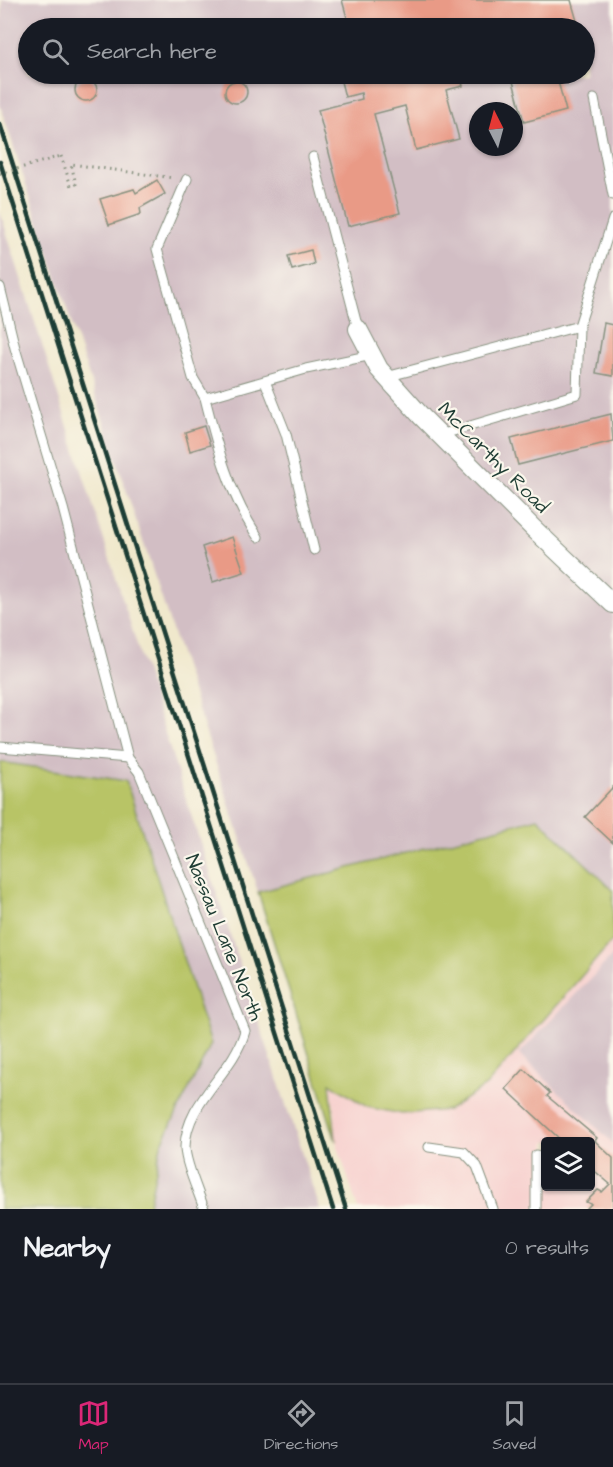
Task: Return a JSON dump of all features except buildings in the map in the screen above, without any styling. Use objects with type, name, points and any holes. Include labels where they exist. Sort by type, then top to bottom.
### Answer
[{"type":"street","name":"McCarthy Road","points":[[358,328],[386,377],[440,435],[613,604]]},
{"type":"lane","points":[[594,99],[613,195]]},
{"type":"lane","points":[[313,157],[358,328]]},
{"type":"lane","points":[[187,179],[157,249],[193,378],[205,398],[215,438],[242,513],[258,537]]},
{"type":"lane","points":[[440,435],[577,394],[579,326],[613,221]]},
{"type":"lane","points":[[0,287],[15,348],[63,508],[128,758],[0,747]]},
{"type":"lane","points":[[386,377],[579,326]]},
{"type":"lane","points":[[205,398],[372,355]]},
{"type":"lane","points":[[265,381],[285,434],[314,550]]},
{"type":"lane","name":"Nassau Lane North","points":[[128,758],[139,772],[245,1031],[239,1050],[191,1114],[185,1149],[204,1209]]},
{"type":"lane","points":[[429,1147],[464,1152],[477,1166],[493,1209]]},
{"type":"lane","points":[[536,1155],[536,1209]]},
{"type":"path","points":[[0,174],[61,156],[71,186],[76,184],[71,164],[187,179]]},
{"type":"shaded area","points":[[2,0],[613,0],[613,890],[538,818],[258,892],[0,105]]},
{"type":"shaded area","points":[[0,212],[183,790],[320,1209],[148,1209],[161,1145],[211,1044],[126,782],[0,762]]},
{"type":"shaded area","points":[[613,940],[613,1209],[358,1209],[336,1141],[335,1113],[330,1082],[367,1107],[486,1086]]},
{"type":"shaded area","points":[[613,955],[613,1143],[519,1054]]},
{"type":"green space","points":[[0,762],[126,781],[211,1044],[161,1145],[148,1209],[0,1209]]},
{"type":"green space","points":[[538,818],[613,890],[613,940],[486,1086],[448,1110],[402,1114],[367,1107],[330,1083],[336,1141],[258,892]]},
{"type":"railway","points":[[0,124],[346,1209]]},
{"type":"railway","points":[[0,162],[333,1209]]}]
